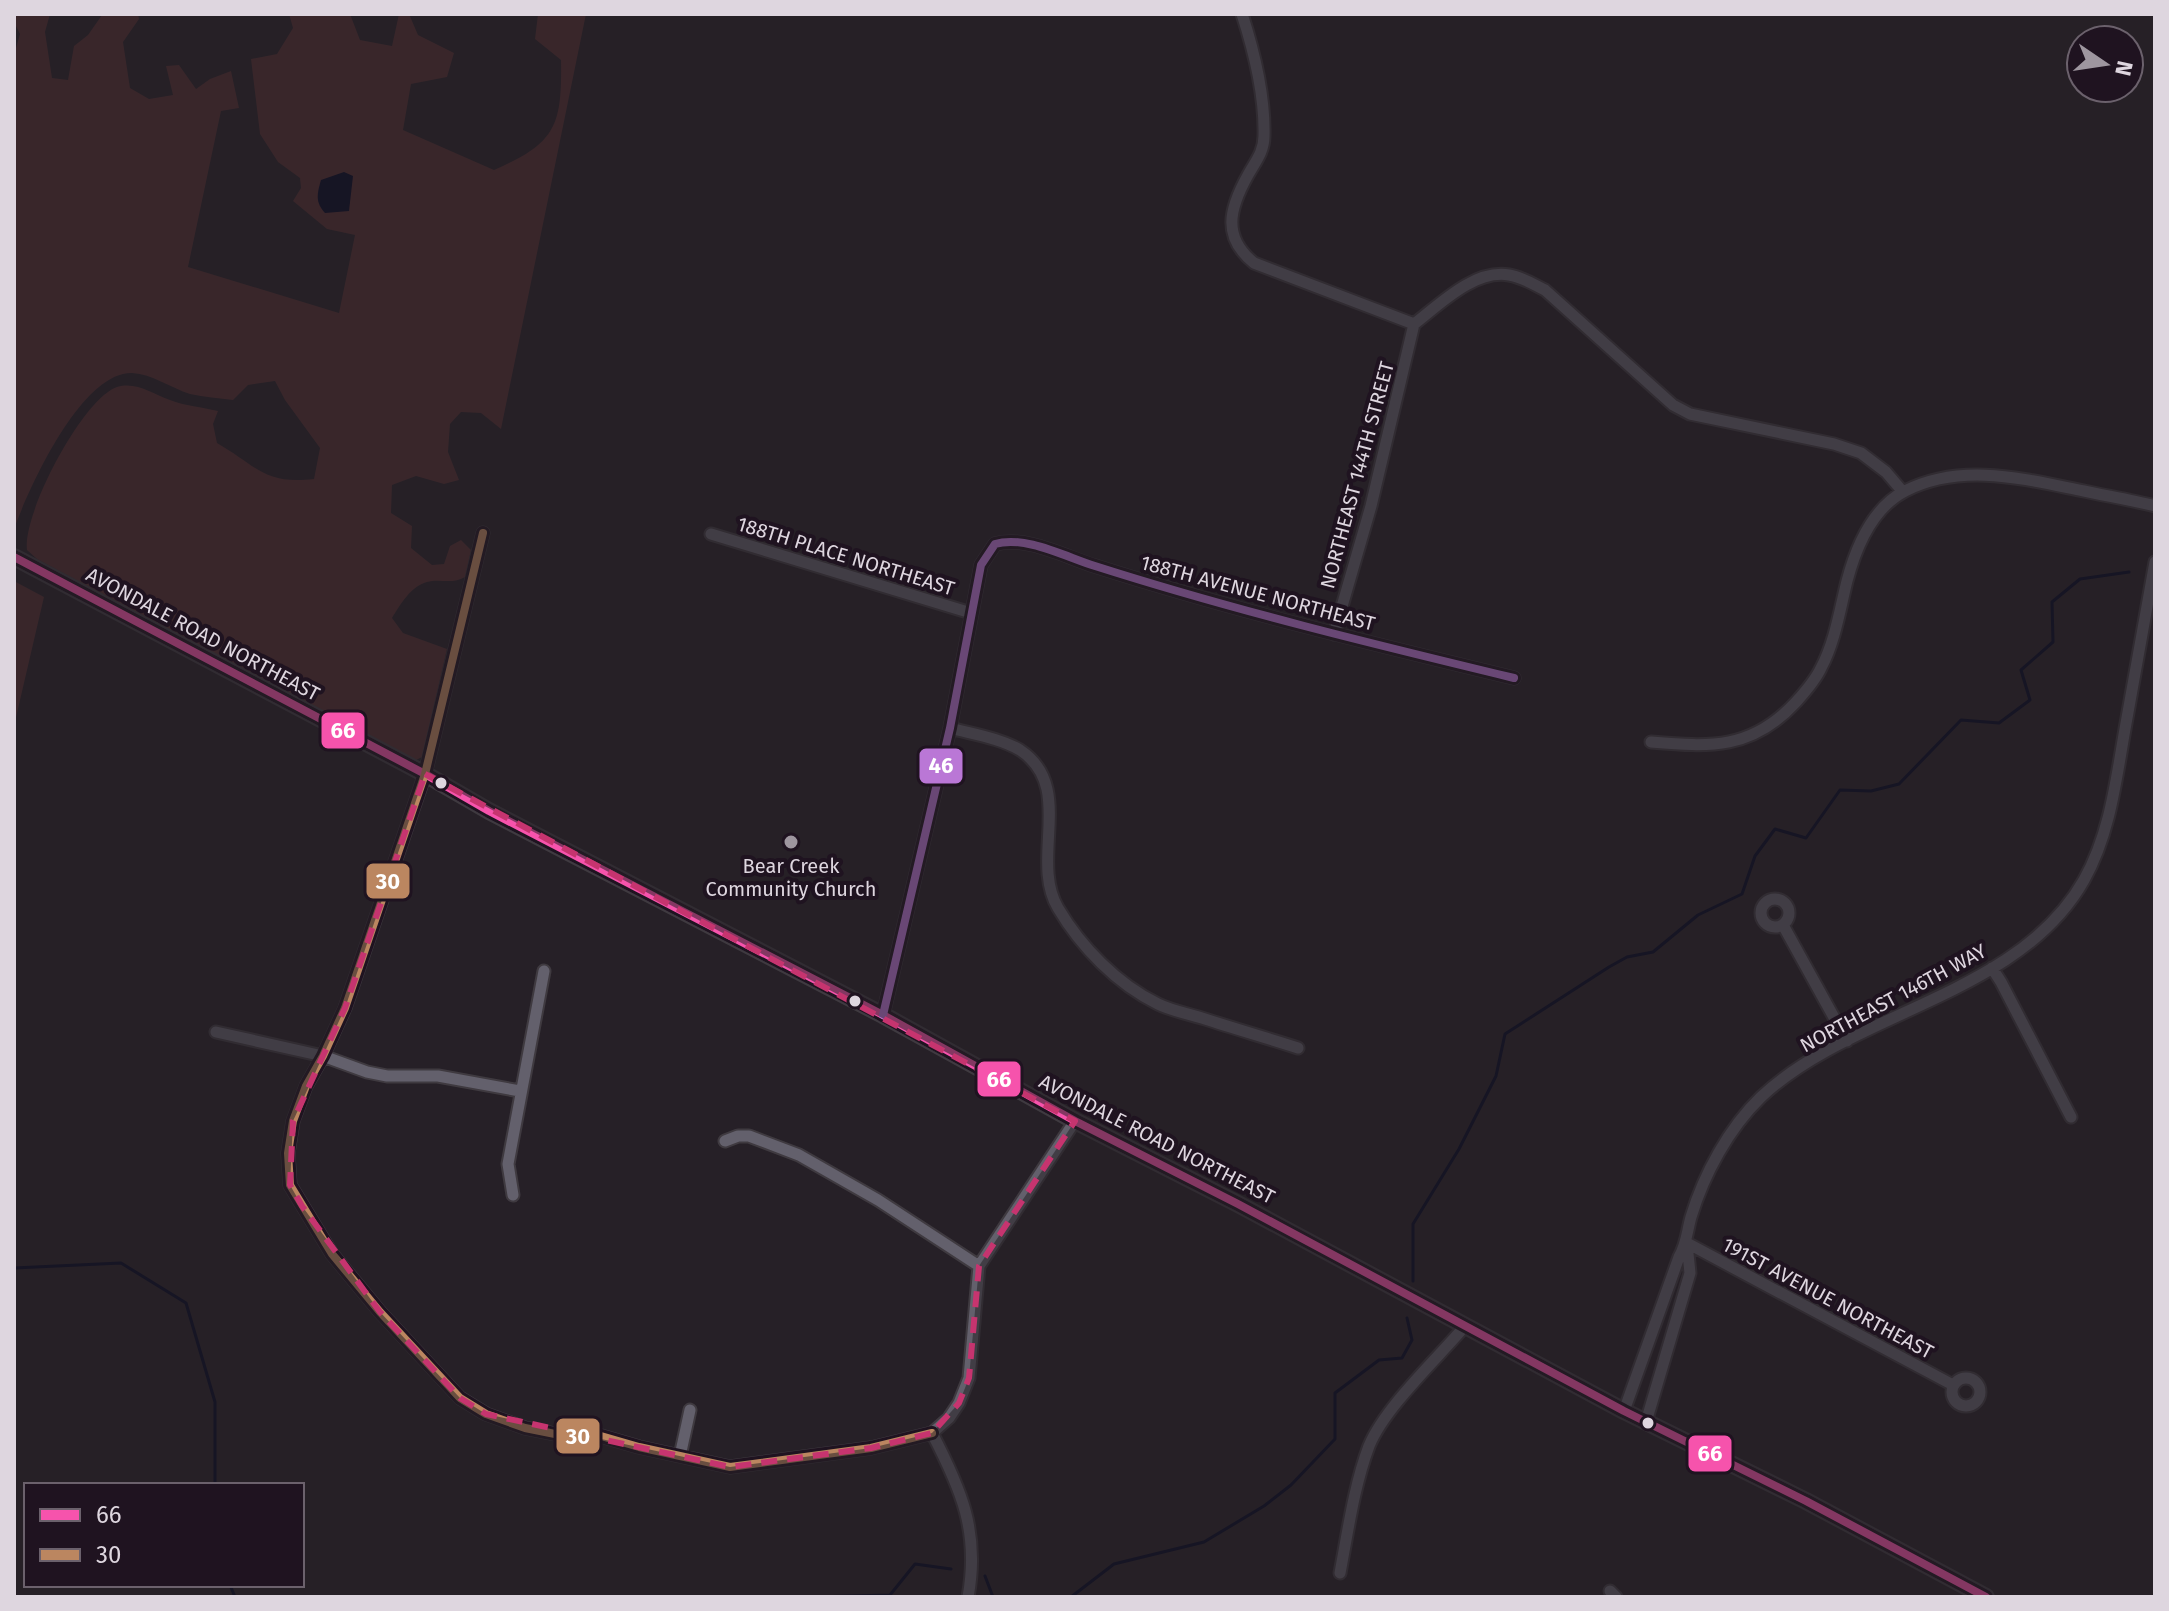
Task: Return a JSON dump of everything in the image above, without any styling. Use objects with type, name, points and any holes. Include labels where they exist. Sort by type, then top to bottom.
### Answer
[{"type":"main road","name":"AVONDALE ROAD NORTHEAST","points":[[14,557],[425,774],[502,818],[883,1015],[1075,1121],[1238,1204],[1624,1411],[1806,1501],[1986,1597]]},
{"type":"street","points":[[1242,14],[1264,112],[1264,140],[1259,158],[1243,185],[1231,218],[1233,236],[1241,252],[1254,263],[1414,324],[1468,285],[1486,276],[1506,274],[1523,279],[1545,290],[1673,405],[1690,414],[1834,444],[1861,453],[1886,472],[1903,492]]},
{"type":"street","name":"NORTHEAST 144TH STREET","points":[[1334,634],[1371,506],[1414,324]]},
{"type":"street","points":[[1651,742],[1694,746],[1730,742],[1760,733],[1787,711],[1821,669],[1855,552],[1866,530],[1880,512],[1903,492],[1940,478],[1995,474],[2155,506]]},
{"type":"street","points":[[483,533],[425,774],[345,1008],[297,1109],[288,1153],[290,1185],[332,1254],[422,1359],[460,1398],[486,1414],[525,1428],[565,1436],[601,1436],[730,1467],[871,1448],[932,1433],[954,1411],[969,1378],[979,1266],[1075,1121]]},
{"type":"street","name":"188TH PLACE NORTHEAST","points":[[711,534],[971,613]]},
{"type":"street","name":"188TH AVENUE NORTHEAST","points":[[971,613],[981,565],[995,544],[1004,542],[1036,548],[1185,594],[1334,634],[1514,678]]},
{"type":"street","name":"NORTHEAST 146TH WAY","points":[[1624,1411],[1677,1262],[1687,1243],[1691,1218],[1701,1191],[1726,1141],[1760,1098],[1797,1068],[1992,968],[2048,927],[2083,882],[2101,843],[2113,799],[2155,562]]},
{"type":"street","points":[[883,1015],[950,728],[971,613]]},
{"type":"street","points":[[950,728],[1018,749],[1032,761],[1044,779],[1051,804],[1045,864],[1048,883],[1057,908],[1100,963],[1159,1005],[1298,1048]]},
{"type":"street","points":[[1783,925],[1847,1041]]},
{"type":"street","points":[[1992,968],[2071,1117]]},
{"type":"street","points":[[513,1195],[508,1164],[544,971]]},
{"type":"street","points":[[216,1032],[323,1056],[387,1076],[438,1076],[520,1091]]},
{"type":"street","points":[[725,1141],[749,1136],[799,1155],[878,1200],[979,1266]]},
{"type":"street","points":[[1646,1422],[1690,1273],[1687,1243]]},
{"type":"street","name":"191ST AVENUE NORTHEAST","points":[[1687,1243],[1953,1385]]},
{"type":"street","points":[[1340,1573],[1353,1506],[1370,1445],[1392,1409],[1465,1326]]},
{"type":"street","points":[[680,1456],[690,1410]]},
{"type":"street","points":[[932,1433],[959,1486],[971,1535],[968,1597]]},
{"type":"highlighted area","points":[[425,774],[1075,1121],[979,1266],[969,1378],[959,1403],[932,1433],[871,1448],[730,1467],[486,1414],[460,1398],[380,1312],[290,1185],[293,1121],[345,1008]]},
{"type":"shaded area","points":[[14,14],[50,14],[45,32],[52,78],[68,80],[74,46],[106,14],[138,14],[139,19],[123,42],[130,88],[149,99],[173,95],[166,66],[179,65],[196,89],[210,79],[231,71],[239,108],[221,111],[188,267],[339,313],[355,235],[327,229],[293,201],[301,188],[300,178],[278,162],[260,134],[251,59],[277,54],[293,28],[289,14],[350,14],[360,40],[392,46],[399,14],[409,14],[418,35],[454,53],[447,77],[411,84],[403,130],[494,170],[531,151],[543,141],[557,117],[561,60],[535,39],[538,14],[586,14],[501,429],[481,413],[461,412],[450,424],[448,452],[459,480],[444,484],[416,476],[392,485],[391,513],[412,526],[411,548],[432,565],[444,564],[450,546],[461,540],[471,550],[465,577],[421,584],[406,597],[392,618],[403,633],[447,649],[422,757],[414,761],[37,559],[27,550],[34,511],[57,460],[87,413],[117,387],[138,387],[176,402],[218,411],[213,424],[217,443],[272,476],[314,479],[320,448],[275,381],[248,385],[233,400],[190,394],[139,374],[113,378],[94,391],[60,435],[44,461],[14,529],[14,55],[20,34]]},
{"type":"shaded area","points":[[14,581],[44,597],[14,726]]},
{"type":"water","points":[[344,172],[353,176],[349,211],[325,213],[318,198],[321,180]]},
{"type":"waterway","points":[[1413,1281],[1413,1224],[1459,1149],[1496,1076],[1505,1034],[1609,967],[1627,957],[1653,952],[1698,915],[1742,894],[1755,856],[1775,829],[1806,838],[1840,790],[1871,791],[1899,784],[1961,720],[1999,723],[2030,700],[2021,670],[2053,642],[2052,602],[2080,579],[2129,572]]},
{"type":"waterway","points":[[14,1268],[121,1263],[186,1303],[215,1402],[215,1483]]},
{"type":"waterway","points":[[1071,1597],[1114,1564],[1204,1542],[1264,1506],[1291,1485],[1335,1439],[1335,1393],[1379,1360],[1402,1358],[1412,1340],[1407,1318]]},
{"type":"waterway","points":[[813,1597],[890,1595],[915,1564],[951,1569]]},
{"type":"waterway","points":[[985,1576],[993,1597]]},
{"type":"waterway","points":[[231,1587],[235,1597]]},
{"type":"transit line","name":"30","points":[[483,533],[425,774],[345,1008],[306,1086],[293,1121],[288,1153],[290,1185],[332,1254],[380,1312],[460,1398],[486,1414],[525,1428],[565,1436],[601,1436],[730,1467],[871,1448],[932,1433]]},
{"type":"transit line","name":"46","points":[[883,1015],[950,728],[981,565],[995,544],[1019,542],[1032,545],[1251,612],[1514,678]]},
{"type":"transit line","name":"66","points":[[14,557],[425,774],[489,811],[883,1015],[1075,1121],[1238,1204],[1624,1411],[1806,1501],[1986,1597]]},
{"type":"place","name":"Bear Creek Community Church","points":[[791,842]]}]
